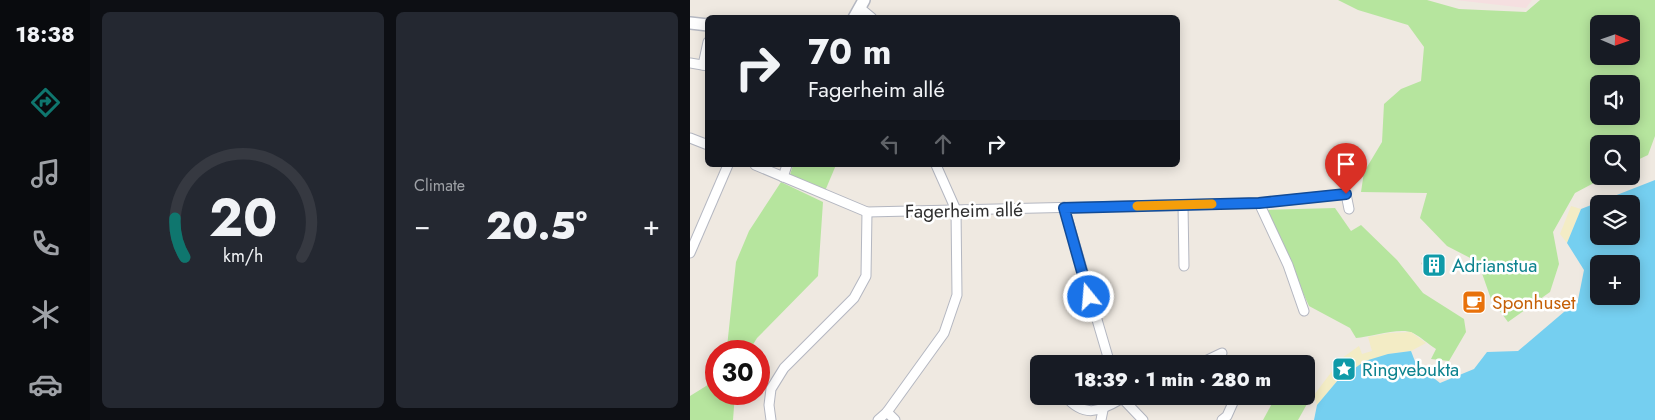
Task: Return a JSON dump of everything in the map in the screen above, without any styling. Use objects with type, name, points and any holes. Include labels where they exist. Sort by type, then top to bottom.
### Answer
[{"type":"street","points":[[690,23],[705,25]]},
{"type":"street","points":[[690,63],[705,65]]},
{"type":"street","points":[[690,138],[705,144]]},
{"type":"street","points":[[690,252],[727,167]]},
{"type":"street","name":"Fagerheim allé","points":[[760,167],[867,212],[1259,203],[1346,194],[1350,209]]},
{"type":"street","points":[[783,176],[786,167]]},
{"type":"street","points":[[878,420],[887,412],[940,339],[952,314],[957,295],[956,210],[937,167]]},
{"type":"street","points":[[1259,203],[1288,265],[1304,311]]},
{"type":"street","points":[[1183,205],[1184,266]]},
{"type":"street","points":[[1064,208],[1107,355]]},
{"type":"street","points":[[771,420],[769,405],[770,389],[784,368],[854,298],[866,276],[867,212]]},
{"type":"street","points":[[1218,355],[1222,353]]},
{"type":"street","points":[[1073,405],[1083,410],[1103,410],[1110,405]]},
{"type":"street","points":[[1128,405],[1143,420]]},
{"type":"street","points":[[1222,420],[1232,405]]},
{"type":"street","points":[[1101,420],[1103,410]]},
{"type":"street","points":[[887,412],[895,420]]},
{"type":"shaded area","points":[[1455,0],[1532,0],[1526,8]]},
{"type":"green space","points":[[1338,0],[1427,0],[1459,9],[1526,12],[1540,0],[1655,0],[1655,136],[1648,155],[1640,159],[1640,135],[1590,135],[1590,185],[1575,193],[1553,232],[1559,264],[1550,292],[1508,322],[1491,299],[1478,262],[1447,246],[1420,218],[1427,193],[1361,192],[1364,172],[1382,142],[1384,104],[1401,89],[1421,81],[1424,47],[1408,25],[1358,10]]},
{"type":"green space","points":[[792,167],[835,167],[825,191],[790,175]]},
{"type":"green space","points":[[781,182],[823,202],[818,276],[756,340],[728,340],[736,262],[749,231]]},
{"type":"green space","points":[[1335,208],[1351,231],[1361,225],[1397,260],[1423,293],[1464,319],[1466,332],[1449,361],[1431,359],[1436,349],[1413,333],[1401,331],[1356,338],[1350,328],[1309,306],[1265,210]]},
{"type":"green space","points":[[705,387],[705,405],[734,405],[733,420],[690,420],[690,396]]},
{"type":"green space","points":[[1271,405],[1306,405],[1298,420],[1263,420]]},
{"type":"sand","points":[[1571,206],[1581,209],[1567,243],[1560,234]]},
{"type":"sand","name":"Ringvebukta","points":[[1411,332],[1426,343],[1411,351],[1388,354],[1338,380],[1317,405],[1315,394],[1342,358],[1359,346],[1362,354],[1372,351],[1368,337],[1389,333]]},
{"type":"water","points":[[1655,180],[1655,420],[1314,420],[1317,405],[1338,380],[1365,361],[1388,354],[1411,351],[1416,364],[1440,383],[1474,369],[1487,352],[1518,351],[1578,300],[1584,270],[1567,243],[1581,209],[1590,205],[1590,245],[1640,245],[1640,195],[1617,195]]},
{"type":"building","name":"Adrianstua","points":[[1425,256],[1439,264],[1435,271],[1421,264]]},
{"type":"building","name":"Sponhuset","points":[[1474,294],[1482,298],[1472,314],[1464,308],[1469,295],[1472,297]]},
{"type":"slow traffic","points":[[1137,206],[1212,204]]},
{"type":"place","name":"Adrianstua","points":[[1434,265]]},
{"type":"place","name":"Sponhuset","points":[[1474,302]]},
{"type":"place","name":"Ringvebukta","points":[[1344,369]]},
{"type":"route","points":[[1089,297],[1064,208],[1259,203],[1346,194]]}]
